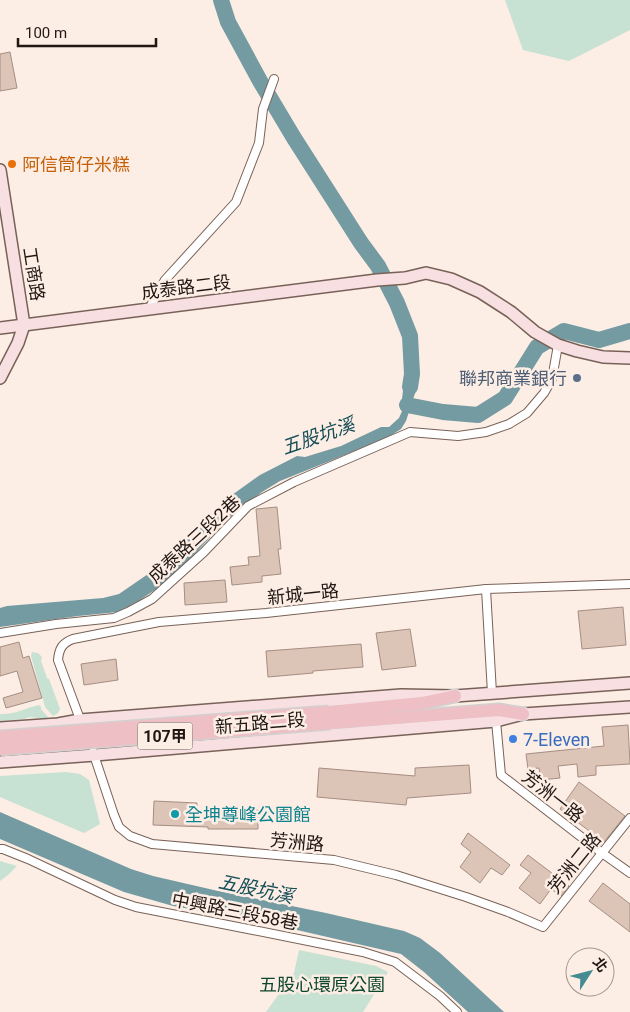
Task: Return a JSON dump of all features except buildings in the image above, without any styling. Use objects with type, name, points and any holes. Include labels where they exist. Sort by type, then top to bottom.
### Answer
[{"type":"main road","name":"工商路","points":[[0,170],[5,226],[24,325],[18,343],[0,378]]},
{"type":"main road","name":"成泰路二段","points":[[0,328],[399,278],[426,273],[452,278],[480,292],[511,312],[536,332],[558,344]]},
{"type":"main road","points":[[558,344],[603,357],[630,358]]},
{"type":"main road","name":"新五路二段","points":[[0,728],[392,696],[455,696],[630,683]]},
{"type":"main road","name":"新五路二段","points":[[0,749],[330,718],[455,696]]},
{"type":"main road","name":"新五路二段","points":[[0,737],[330,718],[494,711],[523,714],[630,706]]},
{"type":"main road","name":"新五路二段","points":[[0,762],[496,721],[523,714]]},
{"type":"main road","points":[[35,726],[18,730],[13,734],[11,742],[15,750],[37,758]]},
{"type":"street","points":[[149,309],[165,280],[236,202],[259,143],[263,109],[273,81]]},
{"type":"street","name":"成泰路三段2巷","points":[[0,633],[56,624],[114,618],[128,612],[152,599],[204,552],[248,506],[294,482],[410,432],[458,436],[486,432],[509,424],[528,412],[544,393],[552,379],[558,344]]},
{"type":"street","name":"新城一路","points":[[95,755],[58,660],[58,653],[62,645],[73,639],[159,622],[266,613],[486,589],[630,584]]},
{"type":"street","points":[[486,589],[492,693]]},
{"type":"street","name":"芳洲一路","points":[[496,721],[501,775],[630,873]]},
{"type":"street","name":"芳洲路","points":[[95,755],[114,816],[119,827],[130,836],[152,844],[334,860],[396,875],[466,897],[543,927]]},
{"type":"street","name":"芳洲二路","points":[[543,927],[630,818]]},
{"type":"street","name":"中興路三段58巷","points":[[0,849],[28,859],[115,900],[136,907],[363,952],[395,962],[440,996],[457,1012]]},
{"type":"green space","points":[[505,0],[630,0],[630,30],[569,61],[523,50]]},
{"type":"green space","points":[[32,652],[38,653],[42,657],[41,661],[60,709],[53,716],[45,707],[31,656]]},
{"type":"green space","points":[[39,705],[48,717],[46,719],[30,717],[0,721],[0,714]]},
{"type":"green space","points":[[66,772],[80,774],[89,780],[100,824],[84,833],[0,797],[0,776]]},
{"type":"green space","points":[[0,861],[17,866],[0,881]]},
{"type":"green space","name":"五股心環原公園","points":[[299,950],[376,966],[388,972],[363,1012],[266,1012],[294,973]]},
{"type":"water","points":[[406,365],[419,367],[418,384],[406,421],[401,429],[387,438],[280,481],[262,492],[225,521],[190,559],[162,585],[140,600],[118,612],[0,627],[0,608],[7,606],[103,598],[119,594],[164,563],[225,500],[260,475],[297,456],[305,457],[341,446],[381,427],[389,427],[399,418],[403,409],[402,399]]},
{"type":"water","points":[[0,812],[131,869],[153,876],[404,931],[420,938],[440,953],[504,1012],[468,1012],[401,954],[258,921],[173,906],[124,892],[0,839]]},
{"type":"waterway","name":"五股坑溪","points":[[221,0],[228,22],[260,81],[294,138],[361,243],[378,266],[397,303],[410,336],[412,374],[410,387]]},
{"type":"waterway","points":[[407,405],[443,412],[478,415],[505,398],[537,347],[564,331],[599,340],[630,331]]},
{"type":"place","name":"阿信筒仔米糕","points":[[12,164]]},
{"type":"place","name":"聯邦商業銀行","points":[[577,378]]},
{"type":"place","name":"7-Eleven","points":[[513,739]]},
{"type":"place","name":"全坤尊峰公園館","points":[[175,814]]}]
